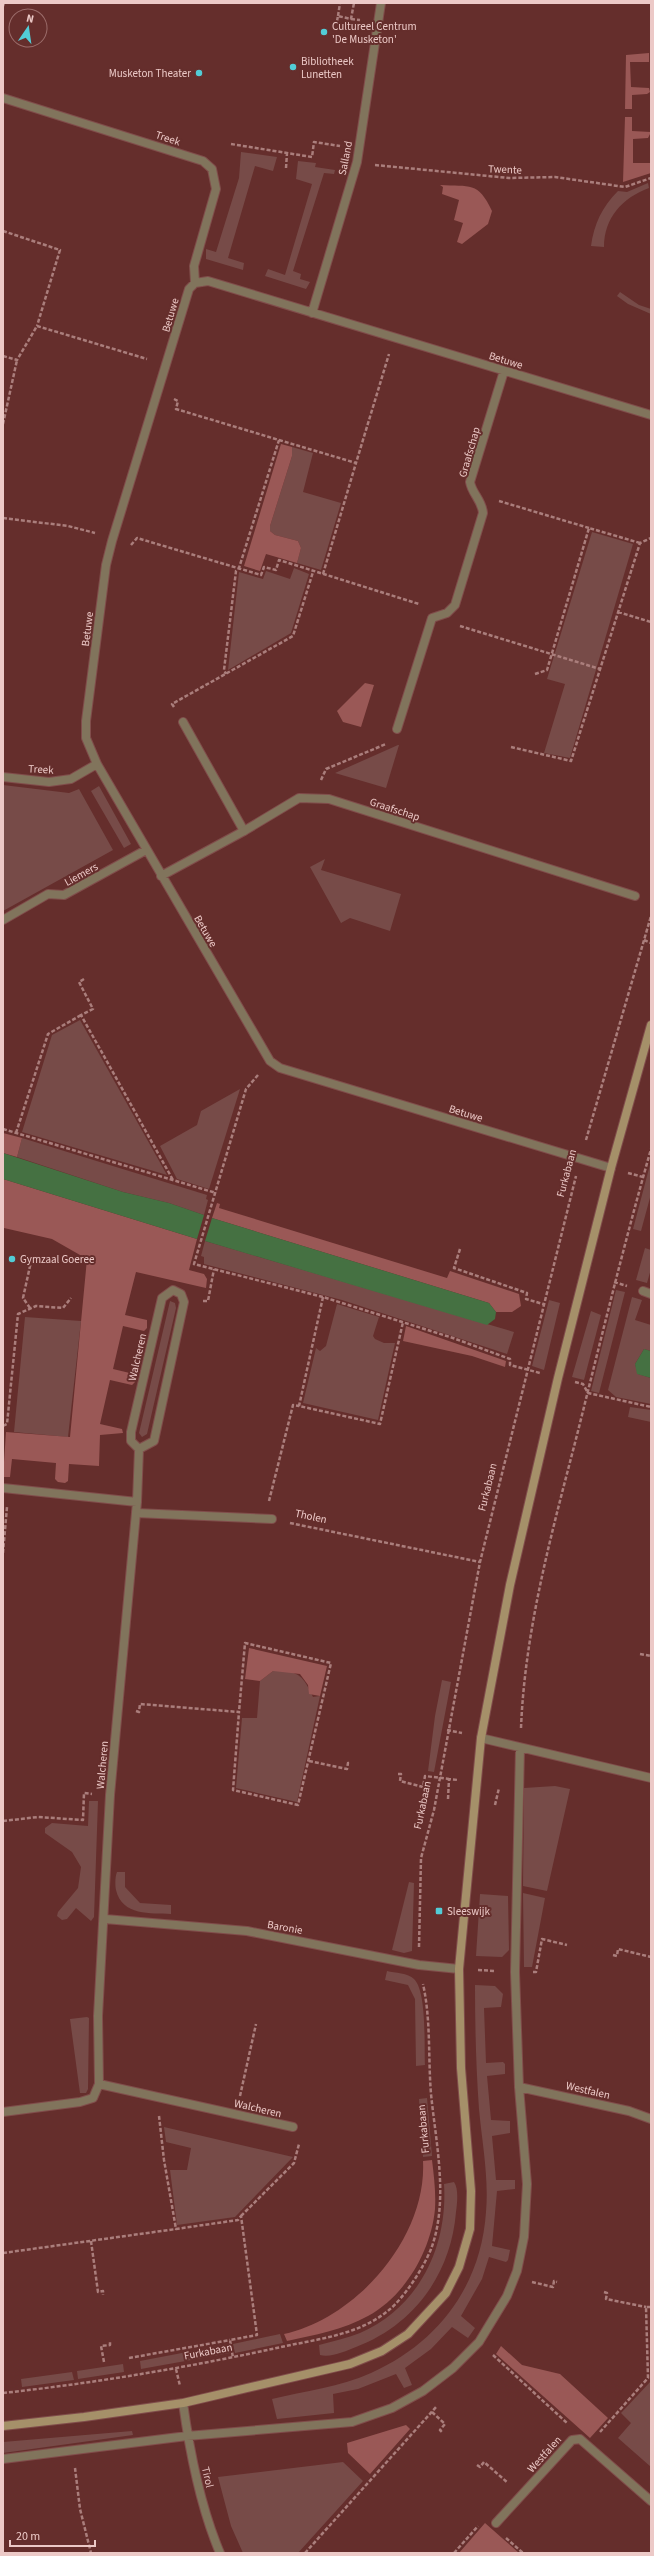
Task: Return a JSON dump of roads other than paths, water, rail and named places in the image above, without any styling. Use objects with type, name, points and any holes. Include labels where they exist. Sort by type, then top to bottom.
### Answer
[{"type":"street","name":"Salland","points":[[312,313],[357,162],[381,3]]},
{"type":"street","name":"Treek","points":[[3,98],[203,161],[212,169],[216,189],[194,266],[195,283]]},
{"type":"street","name":"Betuwe","points":[[611,1168],[280,1068],[270,1061],[97,764],[86,738],[86,721],[106,565],[189,289],[195,283],[208,281],[651,415]]},
{"type":"street","name":"Graafschap","points":[[397,730],[432,618],[447,613],[456,605],[483,513],[479,498],[471,490],[470,482],[504,371]]},
{"type":"street","points":[[183,722],[244,831]]},
{"type":"street","name":"Treek","points":[[3,777],[49,782],[71,779],[97,764]]},
{"type":"street","name":"Graafschap","points":[[161,876],[244,831],[299,798],[314,797],[329,799],[635,896]]},
{"type":"street","name":"Liemers","points":[[3,920],[48,894],[64,896],[146,850]]},
{"type":"street","points":[[3,2426],[84,2417],[183,2403],[350,2364],[382,2351],[408,2334],[446,2293],[459,2267],[470,2229],[470,2191],[461,2068],[459,1969],[481,1738],[510,1585],[558,1378],[611,1168],[651,1025]]},
{"type":"street","name":"Walcheren","points":[[139,1449],[154,1441],[184,1302],[181,1294],[173,1290],[162,1298],[130,1432],[131,1441],[139,1449],[137,1502],[110,1795],[105,1919],[98,2016],[99,2084],[293,2128]]},
{"type":"street","points":[[6,1489],[137,1502]]},
{"type":"street","points":[[136,1513],[272,1519]]},
{"type":"street","points":[[481,1738],[520,1749],[651,1778]]},
{"type":"street","points":[[3,2459],[187,2436],[352,2422],[392,2408],[423,2391],[453,2368],[479,2342],[495,2319],[514,2278],[524,2237],[527,2184],[519,2087],[515,1972],[520,1749]]},
{"type":"street","name":"Baronie","points":[[105,1919],[247,1931],[418,1965],[459,1969]]},
{"type":"street","points":[[3,2112],[80,2102],[93,2098],[99,2084]]},
{"type":"street","name":"Westfalen","points":[[519,2087],[630,2111],[651,2119]]},
{"type":"street","name":"Tirol","points":[[183,2403],[187,2436],[207,2522],[220,2553]]},
{"type":"street","name":"Westfalen","points":[[496,2522],[572,2440],[580,2439],[651,2501]]},
{"type":"place","name":"Cultureel Centrum 'De Musketon'","points":[[324,32]]},
{"type":"place","name":"Bibliotheek Lunetten","points":[[293,67]]},
{"type":"place","name":"Musketon Theater","points":[[199,73]]},
{"type":"place","name":"Gymzaal Goeree","points":[[12,1259]]},
{"type":"place","name":"Sleeswijk","points":[[439,1911]]}]
